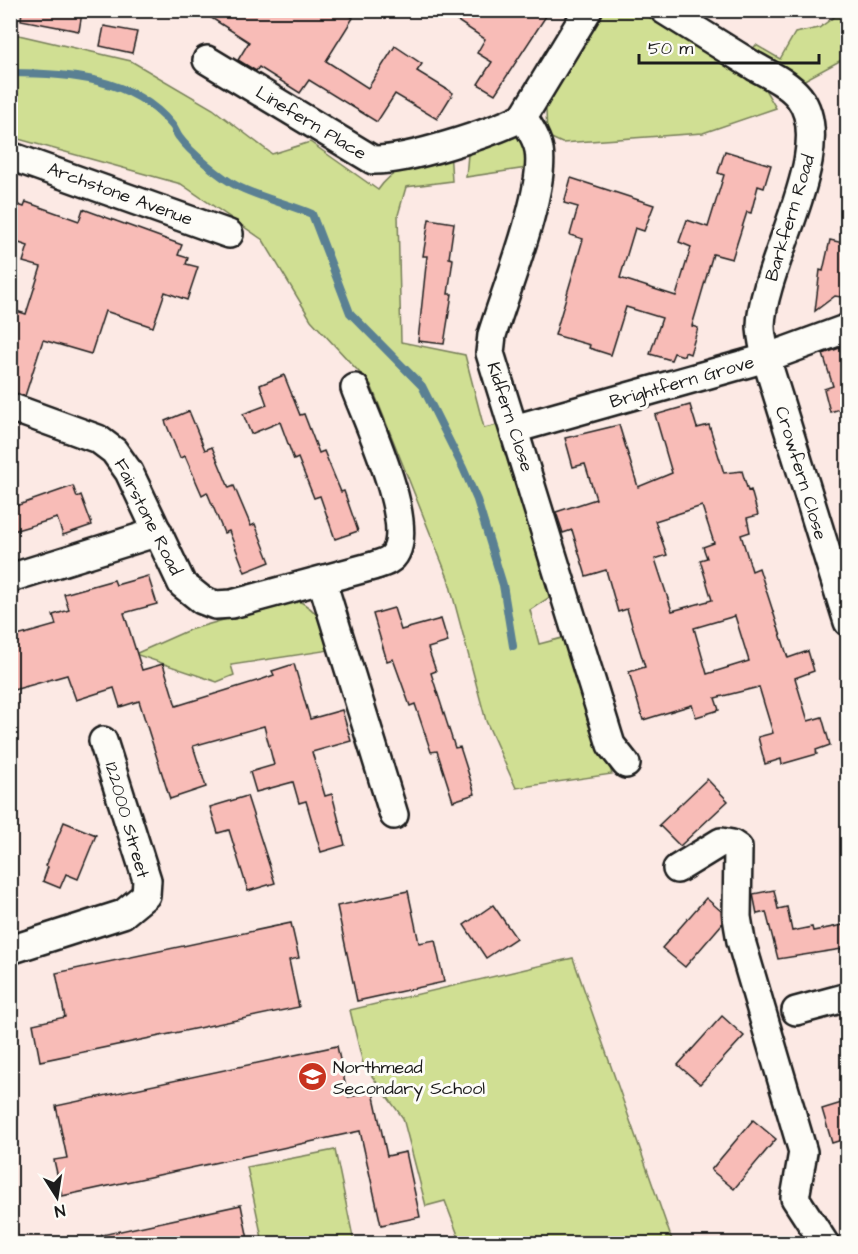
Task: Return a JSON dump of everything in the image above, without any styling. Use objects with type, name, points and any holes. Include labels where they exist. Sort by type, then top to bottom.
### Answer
[{"type":"street","points":[[523,117],[588,10]]},
{"type":"street","name":"Barkfern Road","points":[[664,10],[780,81],[798,96],[806,108],[811,152],[767,293],[761,325],[766,358]]},
{"type":"street","name":"Linefern Place","points":[[207,60],[373,160],[400,158],[489,131],[523,117]]},
{"type":"street","name":"Kidfern Close","points":[[523,117],[535,138],[539,151],[538,180],[490,343],[495,375],[514,429],[611,745],[627,764]]},
{"type":"street","name":"Archstone Avenue","points":[[10,156],[229,234]]},
{"type":"street","name":"Brightfern Grove","points":[[514,429],[766,358],[848,328]]},
{"type":"street","name":"Crowfern Close","points":[[766,358],[848,622]]},
{"type":"street","name":"Fairstone Road","points":[[10,407],[98,439],[114,451],[129,472],[182,584],[191,593],[215,605],[232,604],[322,581],[386,562],[396,552],[399,542],[395,498],[355,388]]},
{"type":"street","points":[[10,578],[158,532]]},
{"type":"street","points":[[322,581],[394,815]]},
{"type":"street","name":"122000 Street","points":[[10,950],[123,914],[146,895],[147,880],[104,741]]},
{"type":"street","points":[[677,869],[721,842],[738,848],[737,917],[741,941],[803,1152],[795,1198],[825,1244]]},
{"type":"street","points":[[796,1011],[848,997]]},
{"type":"green space","points":[[602,10],[639,11],[763,86],[776,108],[703,133],[562,143],[547,136],[546,110],[574,49]]},
{"type":"green space","points":[[836,11],[847,11],[847,57],[801,82],[748,54],[756,45],[780,59],[795,33],[819,28],[838,14]]},
{"type":"green space","points":[[10,33],[131,61],[213,109],[272,154],[310,142],[378,190],[392,174],[419,160],[450,149],[452,181],[406,187],[398,215],[401,342],[465,355],[484,428],[502,424],[553,595],[530,610],[539,644],[566,637],[612,774],[516,788],[486,721],[448,578],[371,385],[311,320],[263,240],[181,184],[11,137]]},
{"type":"green space","points":[[508,132],[522,137],[531,150],[527,168],[466,177],[469,143]]},
{"type":"green space","points":[[295,599],[310,608],[320,619],[330,650],[231,665],[234,675],[217,682],[135,654],[189,630]]},
{"type":"green space","points":[[573,958],[673,1243],[461,1243],[445,1201],[426,1206],[403,1118],[363,1064],[350,1010]]},
{"type":"green space","points":[[335,1150],[354,1242],[263,1243],[247,1167]]},
{"type":"building","points":[[22,10],[82,13],[79,31],[21,20]]},
{"type":"building","points":[[199,10],[341,10],[353,18],[326,61],[368,88],[395,46],[422,64],[417,71],[453,93],[437,119],[395,94],[377,122],[309,80],[300,93],[259,67],[256,71],[238,60],[249,42]]},
{"type":"building","points":[[441,10],[550,10],[495,94],[478,84],[492,62],[477,53],[485,39]]},
{"type":"building","points":[[104,26],[137,32],[132,53],[100,46]]},
{"type":"building","points":[[725,151],[771,165],[764,188],[758,186],[751,213],[747,212],[732,259],[713,254],[692,326],[698,328],[690,354],[685,352],[684,356],[674,353],[671,360],[650,354],[662,318],[626,307],[611,355],[589,348],[590,345],[555,335],[583,239],[570,235],[578,207],[564,203],[571,178],[654,205],[644,231],[635,228],[620,278],[676,296],[691,247],[679,242],[687,220],[708,227],[724,175],[718,173]]},
{"type":"building","points":[[10,202],[24,207],[26,202],[79,221],[83,209],[182,245],[178,255],[188,258],[186,264],[198,267],[187,300],[165,292],[153,327],[105,311],[91,354],[43,340],[25,396],[10,392],[10,309],[26,314],[41,267],[23,262],[28,246],[10,240]]},
{"type":"building","points":[[429,219],[454,223],[449,258],[453,259],[448,294],[452,294],[444,344],[418,341],[427,256],[423,256]]},
{"type":"building","points":[[830,240],[848,244],[848,292],[842,291],[841,297],[835,296],[815,311],[820,270],[823,271]]},
{"type":"building","points":[[848,345],[848,417],[843,418],[840,409],[830,412],[824,389],[833,386],[823,354]]},
{"type":"building","points":[[284,375],[300,415],[304,414],[319,453],[324,451],[341,492],[344,491],[358,531],[335,539],[320,496],[314,498],[298,458],[294,460],[280,422],[251,434],[243,414],[267,405],[260,385]]},
{"type":"building","points":[[690,405],[697,428],[709,425],[724,473],[742,471],[748,491],[751,490],[758,515],[747,518],[750,532],[741,535],[752,571],[759,568],[788,658],[808,651],[814,671],[795,678],[808,721],[822,717],[830,745],[816,750],[817,754],[782,764],[781,759],[765,764],[758,737],[773,733],[759,687],[715,698],[719,710],[696,717],[692,705],[643,720],[629,672],[645,667],[627,609],[618,612],[606,570],[586,576],[572,530],[563,533],[556,512],[596,499],[585,464],[573,467],[565,438],[619,425],[638,487],[672,473],[655,415]],"holes":[[[702,506],[714,543],[703,547],[707,558],[700,560],[712,600],[672,611],[655,559],[667,555],[655,521]],[[735,616],[749,661],[707,674],[694,628]]]},
{"type":"building","points":[[189,411],[205,450],[212,447],[229,488],[234,486],[251,526],[255,524],[270,562],[245,572],[229,531],[224,533],[207,492],[202,495],[185,456],[180,458],[165,421]]},
{"type":"building","points":[[73,486],[77,497],[81,495],[92,525],[63,535],[57,518],[10,532],[10,508]]},
{"type":"building","points":[[148,576],[157,604],[124,613],[142,670],[163,664],[176,706],[263,679],[274,675],[272,671],[294,664],[310,719],[342,710],[351,741],[312,752],[325,796],[332,794],[345,845],[321,852],[306,801],[299,803],[293,782],[256,792],[250,772],[274,765],[264,726],[193,746],[206,787],[170,799],[139,701],[120,707],[114,688],[76,700],[67,675],[10,691],[10,638],[56,625],[53,615],[69,610],[64,594],[114,580],[116,585]]},
{"type":"building","points":[[394,608],[401,630],[441,619],[448,642],[428,648],[436,671],[431,673],[455,748],[460,747],[475,794],[453,801],[437,751],[431,752],[415,704],[410,706],[393,659],[387,661],[373,614]]},
{"type":"building","points":[[707,779],[728,801],[680,846],[659,825]]},
{"type":"building","points":[[247,796],[275,883],[248,891],[229,830],[218,833],[210,807]]},
{"type":"building","points":[[64,822],[96,835],[78,879],[66,874],[60,888],[43,881],[48,867],[46,866]]},
{"type":"building","points":[[774,890],[778,909],[787,907],[792,931],[812,927],[813,931],[848,924],[848,948],[778,959],[766,912],[757,914],[753,894]]},
{"type":"building","points":[[408,891],[419,943],[435,940],[444,982],[357,1001],[337,906]]},
{"type":"building","points":[[706,898],[721,911],[722,924],[685,967],[662,948]]},
{"type":"building","points":[[493,905],[516,938],[486,958],[464,925]]},
{"type":"building","points":[[291,923],[299,958],[289,960],[299,1007],[40,1061],[33,1024],[65,1017],[56,973]]},
{"type":"building","points":[[722,1016],[744,1036],[700,1084],[678,1065]]},
{"type":"building","points":[[337,1046],[348,1097],[373,1092],[387,1156],[406,1152],[420,1217],[381,1225],[360,1131],[62,1196],[54,1160],[67,1158],[56,1106]]},
{"type":"building","points":[[848,1101],[848,1138],[832,1143],[822,1109]]},
{"type":"building","points":[[753,1120],[776,1139],[734,1189],[711,1170]]},
{"type":"building","points":[[241,1205],[249,1244],[103,1244],[102,1235]]},
{"type":"waterway","points":[[10,73],[54,74],[119,87],[156,109],[173,126],[190,150],[232,183],[312,214],[350,313],[422,386],[463,468],[477,500],[503,585],[513,646]]},
{"type":"place","name":"Northmead Secondary School","points":[[312,1077]]}]
